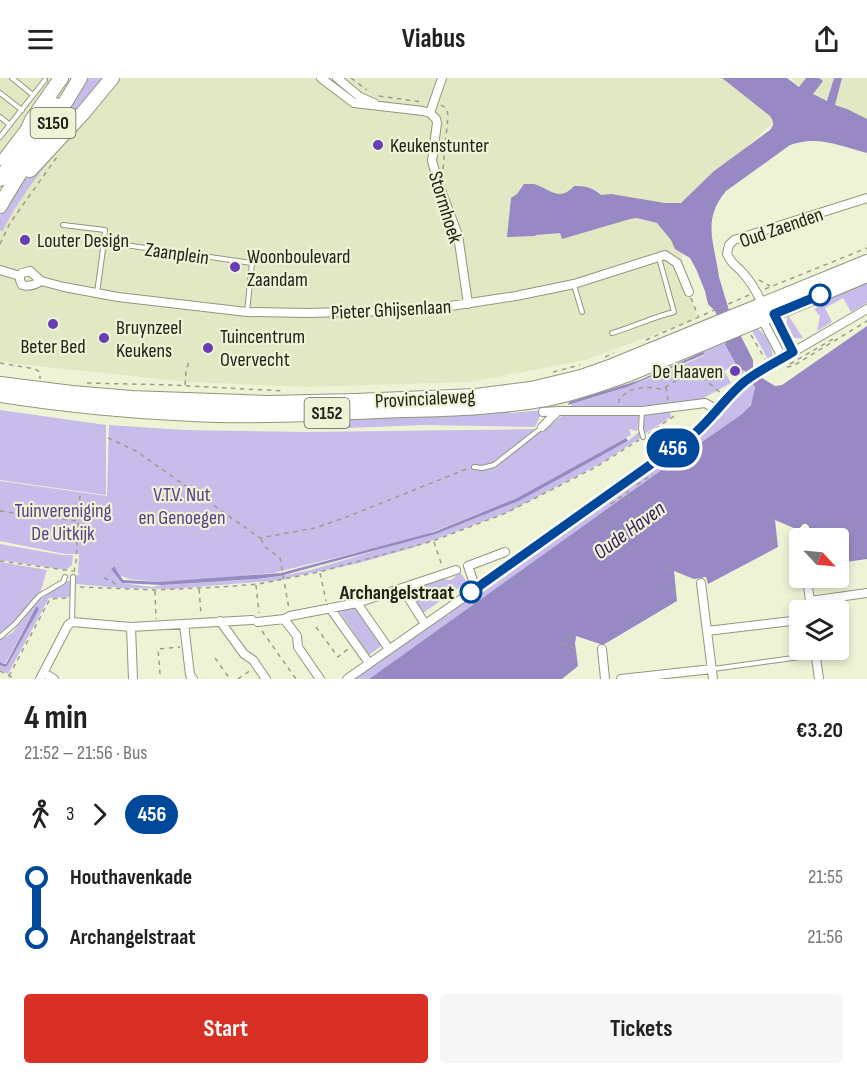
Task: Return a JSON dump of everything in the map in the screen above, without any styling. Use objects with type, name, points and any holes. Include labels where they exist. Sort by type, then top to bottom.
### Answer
[{"type":"main road","points":[[5,162],[25,136],[32,120],[61,78]]},
{"type":"main road","name":"S150","points":[[0,206],[5,183],[5,162],[79,78]]},
{"type":"main road","name":"S150","points":[[5,183],[59,115],[79,78]]},
{"type":"main road","points":[[5,183],[19,182],[112,78]]},
{"type":"main road","name":"Provincialeweg","points":[[0,384],[101,396],[267,403],[476,396],[531,389],[581,377],[612,366],[736,315],[760,298],[785,296],[867,262]]},
{"type":"main road","name":"Provincialeweg","points":[[736,315],[768,317],[867,275]]},
{"type":"main road","points":[[760,298],[768,317]]},
{"type":"main road","name":"Provincialeweg","points":[[0,395],[59,404],[192,414],[273,415],[504,405],[548,399],[629,374],[716,323]]},
{"type":"street","points":[[321,78],[354,103],[369,106],[380,105]]},
{"type":"street","points":[[337,78],[360,97],[380,105],[430,113]]},
{"type":"street","name":"Stormhoek","points":[[442,78],[430,113],[437,123],[433,166],[458,235],[468,304]]},
{"type":"street","name":"Oud Zaenden","points":[[760,298],[741,270],[731,263],[727,254],[729,245],[734,240],[867,198]]},
{"type":"street","points":[[659,257],[665,255],[677,263],[689,292]]},
{"type":"street","name":"Pieter Ghijsenlaan","points":[[0,270],[20,276],[22,285],[27,286],[41,281],[97,294],[148,302],[247,312],[308,313],[424,310],[468,304],[574,284],[659,257]]},
{"type":"street","points":[[347,679],[695,433],[728,398],[760,371],[784,363],[793,352],[867,309]]},
{"type":"street","points":[[768,317],[793,352]]},
{"type":"street","points":[[768,317],[784,363]]},
{"type":"street","points":[[543,412],[642,411],[705,403],[718,410]]},
{"type":"street","points":[[542,427],[558,411]]},
{"type":"street","points":[[476,589],[468,566],[505,552]]},
{"type":"street","points":[[54,679],[42,676],[68,625],[72,622],[130,627],[220,621],[258,623],[357,603],[456,570]]},
{"type":"street","points":[[701,583],[713,679]]},
{"type":"street","points":[[403,589],[425,624]]},
{"type":"street","points":[[817,600],[867,593]]},
{"type":"street","points":[[357,603],[389,649]]},
{"type":"street","points":[[329,608],[369,663]]},
{"type":"street","points":[[287,618],[297,636],[298,648],[320,679]]},
{"type":"street","points":[[220,621],[266,679]]},
{"type":"street","points":[[707,631],[789,621]]},
{"type":"street","points":[[184,624],[190,675],[193,679]]},
{"type":"street","points":[[130,627],[133,679]]},
{"type":"street","points":[[602,649],[605,679]]},
{"type":"street","points":[[817,660],[819,679]]},
{"type":"street","points":[[621,679],[712,669]]},
{"type":"lane","points":[[12,78],[33,95]]},
{"type":"lane","points":[[0,137],[44,79],[52,79]]},
{"type":"lane","points":[[0,93],[22,110]]},
{"type":"lane","points":[[0,117],[10,124]]},
{"type":"lane","points":[[63,225],[105,230],[97,294]]},
{"type":"lane","name":"Zaanplein","points":[[104,242],[252,263],[247,312]]},
{"type":"lane","points":[[612,333],[674,312],[659,257]]},
{"type":"lane","points":[[574,284],[582,312]]},
{"type":"lane","points":[[642,411],[640,429],[644,437]]},
{"type":"lane","points":[[474,466],[482,468],[494,465],[542,427]]},
{"type":"lane","points":[[0,637],[15,624],[39,596],[63,582],[65,577]]},
{"type":"lane","points":[[72,622],[73,577]]},
{"type":"lane","points":[[712,669],[789,656]]},
{"type":"path","points":[[0,244],[10,223],[57,157]]},
{"type":"path","points":[[642,342],[698,317],[716,323],[736,315],[760,298],[867,248]]},
{"type":"path","points":[[689,292],[698,317]]},
{"type":"path","points":[[784,363],[793,366],[867,321]]},
{"type":"path","points":[[604,357],[614,353]]},
{"type":"path","points":[[185,386],[189,362]]},
{"type":"path","points":[[0,363],[35,369],[40,372],[40,380]]},
{"type":"path","points":[[554,372],[585,364]]},
{"type":"path","points":[[619,411],[620,398],[631,390],[666,387],[693,370],[728,398]]},
{"type":"path","points":[[80,383],[292,392]]},
{"type":"path","points":[[73,587],[155,590],[198,588],[256,584],[320,572],[433,541],[506,513],[596,467],[644,437]]},
{"type":"path","points":[[108,438],[136,451],[260,538],[264,546],[280,558],[287,618]]},
{"type":"path","points":[[682,455],[689,466]]},
{"type":"path","points":[[260,538],[315,528],[474,466]]},
{"type":"path","points":[[628,499],[632,494]]},
{"type":"path","points":[[0,561],[74,571],[80,495]]},
{"type":"path","points":[[0,511],[78,522]]},
{"type":"path","points":[[598,514],[606,525]]},
{"type":"path","points":[[769,518],[777,521]]},
{"type":"path","points":[[770,538],[778,542]]},
{"type":"path","points":[[433,541],[445,574]]},
{"type":"path","points":[[668,568],[674,571]]},
{"type":"path","points":[[320,572],[329,608]]},
{"type":"path","points":[[104,578],[112,581],[119,589]]},
{"type":"path","points":[[256,584],[258,623],[296,679]]},
{"type":"path","points":[[198,588],[202,623]]},
{"type":"path","points":[[155,590],[156,626]]},
{"type":"path","points":[[671,590],[677,593]]},
{"type":"path","points":[[9,675],[50,599],[72,598]]},
{"type":"path","points":[[316,627],[338,657]]},
{"type":"path","points":[[567,636],[576,640]]},
{"type":"path","points":[[333,660],[355,643]]},
{"type":"path","points":[[561,643],[577,649]]},
{"type":"path","points":[[160,674],[158,649],[187,646]]},
{"type":"path","points":[[214,657],[230,679]]},
{"type":"path","points":[[238,679],[257,666]]},
{"type":"path","points":[[0,671],[15,679]]},
{"type":"shaded area","name":"Woonboulevard Zaandam","points":[[0,78],[728,78],[779,117],[683,206],[682,259],[697,319],[585,360],[471,382],[307,387],[188,382],[0,361]]},
{"type":"shaded area","points":[[790,78],[867,78],[867,119],[825,105]]},
{"type":"green space","points":[[87,78],[109,78],[31,165],[79,89]]},
{"type":"green space","points":[[115,78],[120,78],[27,190],[2,232],[0,216],[15,191]]},
{"type":"green space","points":[[867,280],[867,303],[851,312],[843,298],[825,308],[832,322],[817,331],[820,316],[814,309],[827,303],[827,300],[844,290]]},
{"type":"green space","points":[[788,315],[803,338],[793,337],[788,332],[786,324]]},
{"type":"green space","points":[[751,329],[760,331],[768,341],[773,358],[769,361]]},
{"type":"green space","points":[[727,339],[725,346],[738,368],[745,371],[740,376],[733,366],[724,371],[731,383],[700,400],[620,408],[572,407],[571,404],[655,376],[705,355],[702,350]]},
{"type":"green space","points":[[753,384],[755,393],[753,401],[742,414],[369,679],[354,679],[446,614],[448,616],[448,612],[468,598],[474,598],[474,594],[697,439],[720,418],[737,396]]},
{"type":"green space","points":[[0,410],[106,425],[106,495],[0,480]]},
{"type":"green space","points":[[510,410],[510,413],[543,410],[535,427],[424,425],[323,429],[325,419]]},
{"type":"green space","points":[[670,412],[671,417],[646,433],[643,432],[645,414]]},
{"type":"green space","name":"V.T.V. Nut en Genoegen","points":[[563,415],[639,415],[637,431],[629,429],[631,435],[517,498],[410,541],[436,534],[519,501],[628,441],[640,431],[642,437],[598,465],[508,512],[415,547],[359,563],[273,581],[172,589],[76,584],[74,577],[80,574],[78,573],[79,554],[65,554],[0,541],[0,481],[107,496],[109,425],[184,430],[308,432],[546,429]],"holes":[[[391,546],[311,570],[258,579],[152,587],[122,583],[111,568],[114,566],[121,576],[129,579],[159,582],[210,579],[273,573]]]},
{"type":"green space","points":[[0,544],[73,555],[72,565],[67,569],[61,569],[0,560]]},
{"type":"green space","points":[[0,562],[47,570],[40,593],[0,634]]},
{"type":"green space","points":[[458,569],[467,582],[423,613],[409,591],[441,579],[451,580],[457,575],[454,571]]},
{"type":"green space","points":[[66,581],[71,581],[70,597],[49,598],[8,674],[0,670],[0,665],[7,666],[39,608],[36,607],[5,664],[0,662],[0,640],[12,633],[39,600]]},
{"type":"green space","points":[[357,606],[382,643],[369,655],[338,609]]},
{"type":"water","name":"Oude Haven","points":[[722,78],[787,78],[799,87],[806,78],[819,78],[823,81],[813,94],[827,101],[834,78],[842,78],[835,105],[867,119],[867,153],[820,141],[790,145],[726,191],[714,212],[712,233],[719,277],[731,317],[753,360],[753,366],[762,378],[775,386],[782,385],[867,326],[867,559],[849,562],[849,528],[794,528],[775,520],[778,547],[708,584],[706,577],[694,579],[674,571],[677,601],[603,645],[576,636],[578,666],[562,679],[369,679],[742,414],[751,405],[755,388],[745,371],[738,368],[725,345],[727,339],[715,311],[708,304],[696,269],[690,258],[675,249],[671,240],[657,223],[637,218],[630,219],[562,239],[560,233],[507,237],[511,198],[524,184],[534,184],[559,194],[569,191],[574,186],[582,186],[601,195],[611,194],[665,203],[681,203],[714,171],[770,130],[773,121],[770,116]]},
{"type":"water","points":[[703,352],[705,354],[627,387],[568,405],[569,402],[640,380]]},
{"type":"water","points":[[626,438],[628,441],[519,501],[436,534],[280,576],[162,585],[122,583],[111,569],[114,566],[123,580],[159,582],[281,573],[434,532],[517,498]]},
{"type":"water","points":[[36,607],[39,609],[7,666],[0,665],[0,662],[6,664]]},
{"type":"bus line","name":"456","points":[[471,592],[695,433],[746,381],[793,352],[774,314],[820,295]]},
{"type":"place","name":"Keukenstunter","points":[[378,145]]},
{"type":"place","name":"Louter Design","points":[[25,240]]},
{"type":"place","name":"Woonboulevard Zaandam","points":[[235,267]]},
{"type":"place","name":"Beter Bed","points":[[53,324]]},
{"type":"place","name":"Bruynzeel Keukens","points":[[104,338]]},
{"type":"place","name":"Tuincentrum Overvecht","points":[[208,348]]},
{"type":"place","name":"De Haaven","points":[[735,371]]},
{"type":"place","name":"Archangelstraat","points":[[471,592]]},
{"type":"park label","name":"Tuinvereniging De Uitkijk","points":[[63,522]]}]
